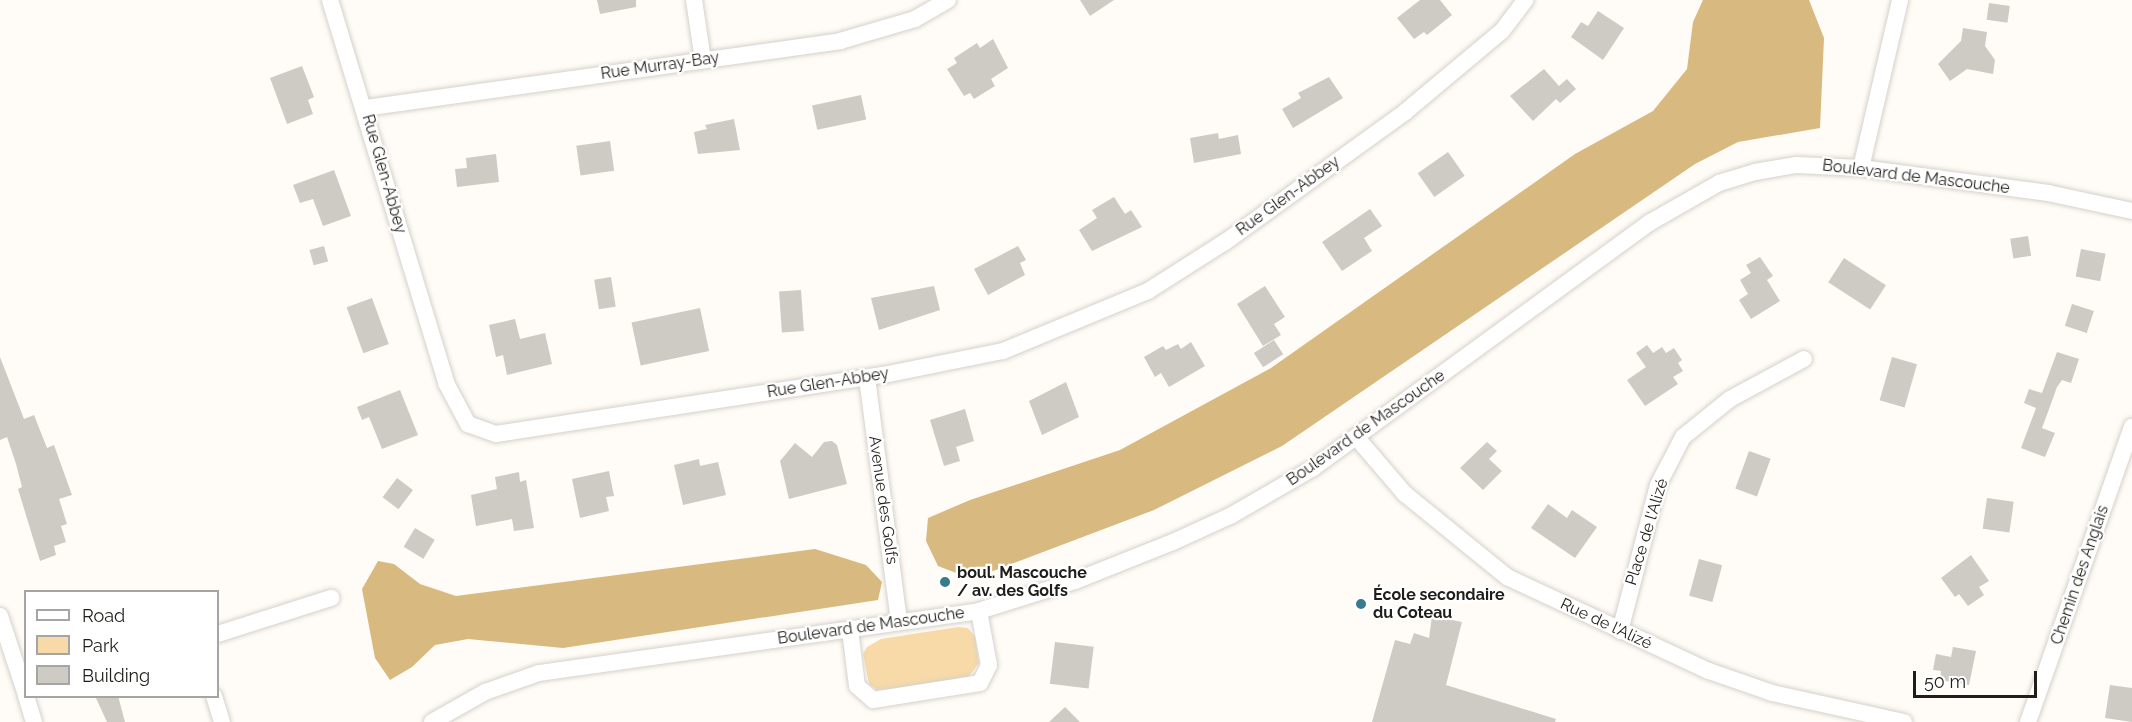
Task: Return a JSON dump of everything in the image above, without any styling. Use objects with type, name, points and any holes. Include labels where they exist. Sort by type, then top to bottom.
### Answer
[{"type":"street","name":"Rue Glen-Abbey","points":[[330,0],[365,108],[446,383],[468,424],[496,434],[867,378],[1003,351],[1148,291],[1225,242],[1405,112],[1502,31],[1525,0]]},
{"type":"street","points":[[694,0],[703,60]]},
{"type":"street","name":"Rue Murray-Bay","points":[[365,108],[840,40],[915,19],[948,0]]},
{"type":"street","points":[[1861,168],[1900,0]]},
{"type":"street","name":"Boulevard de Mascouche","points":[[432,722],[485,692],[539,673],[979,611],[1075,581],[1214,523],[1277,490],[1357,438],[1649,223],[1719,183],[1755,172],[1796,165],[1861,168],[2048,193],[2132,211]]},
{"type":"street","name":"Place de l'Alizé","points":[[1620,631],[1658,485],[1683,437],[1730,399],[1804,359]]},
{"type":"street","name":"Avenue des Golfs","points":[[867,378],[899,621]]},
{"type":"street","name":"Chemin des Anglais","points":[[2028,722],[2132,427]]},
{"type":"street","name":"Rue de l'Alizé","points":[[1357,438],[1405,494],[1507,577],[1708,671],[1772,693],[1904,722]]},
{"type":"street","points":[[219,634],[331,598]]},
{"type":"street","points":[[850,630],[857,686],[873,700],[980,683],[989,665],[979,611]]},
{"type":"street","points":[[0,616],[24,690]]},
{"type":"street","points":[[27,698],[34,722]]},
{"type":"street","points":[[215,698],[222,722]]},
{"type":"green space","points":[[958,627],[968,628],[975,637],[979,663],[966,680],[877,690],[869,684],[863,654],[867,647],[881,639]]},
{"type":"shaded area","points":[[1703,0],[1809,0],[1824,38],[1820,128],[1738,142],[1695,164],[1282,446],[1154,510],[972,579],[938,566],[926,541],[928,518],[970,500],[1120,450],[1271,368],[1575,154],[1653,111],[1687,69],[1693,22]]},
{"type":"shaded area","points":[[815,549],[866,565],[882,582],[878,600],[563,648],[468,639],[435,645],[412,667],[390,680],[375,658],[362,589],[378,561],[394,564],[420,584],[456,596]]},
{"type":"building","points":[[597,0],[636,0],[636,7],[600,14]]},
{"type":"building","points":[[1080,0],[1114,0],[1090,16]]},
{"type":"building","points":[[1420,0],[1440,0],[1452,15],[1427,35],[1424,32],[1414,39],[1397,18]]},
{"type":"building","points":[[1989,3],[2010,6],[2007,23],[1987,20]]},
{"type":"building","points":[[1598,11],[1624,28],[1603,60],[1571,37],[1581,22],[1588,26]]},
{"type":"building","points":[[1963,28],[1987,32],[1985,46],[1995,60],[1993,74],[1967,69],[1950,81],[1938,64],[1961,41]]},
{"type":"building","points":[[993,39],[1008,68],[991,79],[995,86],[974,99],[970,93],[964,96],[947,69],[957,63],[954,58],[977,43],[980,48]]},
{"type":"building","points":[[302,66],[314,97],[308,100],[313,114],[287,124],[270,78]]},
{"type":"building","points":[[1544,69],[1559,86],[1567,79],[1576,89],[1560,103],[1556,99],[1533,121],[1510,96]]},
{"type":"building","points":[[1329,77],[1343,98],[1293,128],[1282,109],[1301,98],[1298,93]]},
{"type":"building","points":[[861,95],[866,119],[817,130],[812,105]]},
{"type":"building","points":[[734,119],[740,150],[698,154],[694,132],[707,129],[705,125]]},
{"type":"building","points":[[1218,133],[1219,139],[1238,135],[1241,154],[1194,163],[1190,138]]},
{"type":"building","points":[[610,141],[614,171],[581,175],[576,146]]},
{"type":"building","points":[[1448,152],[1465,176],[1434,197],[1418,173]]},
{"type":"building","points":[[496,154],[499,182],[457,187],[455,169],[467,168],[466,158]]},
{"type":"building","points":[[334,170],[351,216],[323,226],[313,199],[300,203],[293,185]]},
{"type":"building","points":[[1114,197],[1125,214],[1131,210],[1142,227],[1092,251],[1079,230],[1097,218],[1092,210]]},
{"type":"building","points":[[1370,209],[1382,226],[1364,238],[1372,251],[1342,271],[1322,242]]},
{"type":"building","points":[[2028,236],[2031,256],[2013,259],[2010,239]]},
{"type":"building","points":[[324,246],[328,261],[314,265],[310,250]]},
{"type":"building","points":[[1018,246],[1026,260],[1020,263],[1025,275],[988,295],[974,269]]},
{"type":"building","points":[[2081,249],[2106,254],[2100,281],[2076,276]]},
{"type":"building","points":[[1760,257],[1773,276],[1767,280],[1780,301],[1751,319],[1739,300],[1748,294],[1740,280],[1751,273],[1746,265]]},
{"type":"building","points":[[1844,258],[1886,285],[1870,310],[1828,282]]},
{"type":"building","points":[[611,277],[616,307],[599,309],[594,280]]},
{"type":"building","points":[[934,286],[940,310],[879,330],[871,298]]},
{"type":"building","points":[[1265,286],[1285,317],[1274,324],[1281,335],[1263,346],[1237,304]]},
{"type":"building","points":[[801,290],[804,331],[782,332],[779,292]]},
{"type":"building","points":[[372,298],[389,344],[363,353],[347,307]]},
{"type":"building","points":[[2072,304],[2094,311],[2087,333],[2065,326]]},
{"type":"building","points":[[700,308],[709,351],[641,366],[632,323]]},
{"type":"building","points":[[515,319],[520,339],[545,333],[552,364],[507,375],[503,355],[496,357],[489,325]]},
{"type":"building","points":[[1274,340],[1283,354],[1263,367],[1254,353]]},
{"type":"building","points":[[1191,342],[1205,366],[1169,387],[1161,373],[1155,377],[1144,357],[1163,346],[1166,350],[1178,344],[1181,349]]},
{"type":"building","points":[[1647,345],[1653,353],[1662,347],[1666,353],[1674,348],[1682,360],[1678,363],[1683,371],[1673,377],[1678,384],[1645,406],[1627,380],[1646,367],[1636,353]]},
{"type":"building","points":[[2057,352],[2079,359],[2071,383],[2062,380],[2057,387],[2042,428],[2055,433],[2045,457],[2021,448],[2036,408],[2024,403],[2029,389],[2042,393]]},
{"type":"building","points":[[0,357],[24,419],[34,415],[47,448],[54,445],[72,495],[59,499],[67,524],[61,526],[66,542],[54,546],[56,555],[40,561],[18,489],[22,487],[16,464],[7,437],[0,440]]},
{"type":"building","points":[[1892,357],[1917,364],[1905,407],[1880,400]]},
{"type":"building","points":[[1066,382],[1079,417],[1042,435],[1029,401]]},
{"type":"building","points":[[400,390],[418,435],[382,449],[369,417],[362,420],[357,407]]},
{"type":"building","points":[[965,409],[974,441],[956,447],[960,461],[944,466],[930,420]]},
{"type":"building","points":[[832,441],[837,445],[847,484],[789,499],[780,461],[795,443],[812,457],[824,442]]},
{"type":"building","points":[[1487,442],[1497,451],[1489,459],[1502,471],[1483,490],[1460,468]]},
{"type":"building","points":[[1749,451],[1771,459],[1757,496],[1735,489]]},
{"type":"building","points":[[699,459],[700,466],[718,462],[726,495],[683,505],[674,465]]},
{"type":"building","points":[[609,471],[614,496],[606,497],[609,511],[580,518],[572,479]]},
{"type":"building","points":[[519,472],[520,482],[526,480],[534,528],[514,531],[512,519],[476,526],[471,495],[497,489],[495,477]]},
{"type":"building","points":[[397,478],[413,490],[399,509],[383,497]]},
{"type":"building","points":[[1987,498],[2014,502],[2009,532],[1983,529]]},
{"type":"building","points":[[1548,504],[1567,518],[1572,510],[1597,527],[1575,558],[1531,528]]},
{"type":"building","points":[[415,528],[435,540],[423,559],[404,547]]},
{"type":"building","points":[[1971,555],[1989,581],[1979,587],[1984,595],[1968,606],[1959,594],[1955,597],[1941,578]]},
{"type":"building","points":[[1699,559],[1722,565],[1712,602],[1689,596]]},
{"type":"building","points":[[1432,616],[1462,622],[1446,685],[1556,719],[1555,722],[1372,722],[1395,640],[1410,644],[1414,633],[1429,638]]},
{"type":"building","points":[[1055,642],[1094,647],[1089,688],[1050,684]]},
{"type":"building","points":[[1953,647],[1976,651],[1969,685],[1940,680],[1941,671],[1933,670],[1936,654],[1951,657]]},
{"type":"building","points":[[2110,685],[2132,688],[2132,722],[2105,718]]},
{"type":"building","points":[[96,698],[119,698],[125,722],[107,722]]},
{"type":"building","points":[[1065,707],[1080,722],[1049,722]]},
{"type":"place","name":"boul. Mascouche / av. des Golfs","points":[[945,582]]},
{"type":"place","name":"École secondaire du Coteau","points":[[1361,604]]}]
